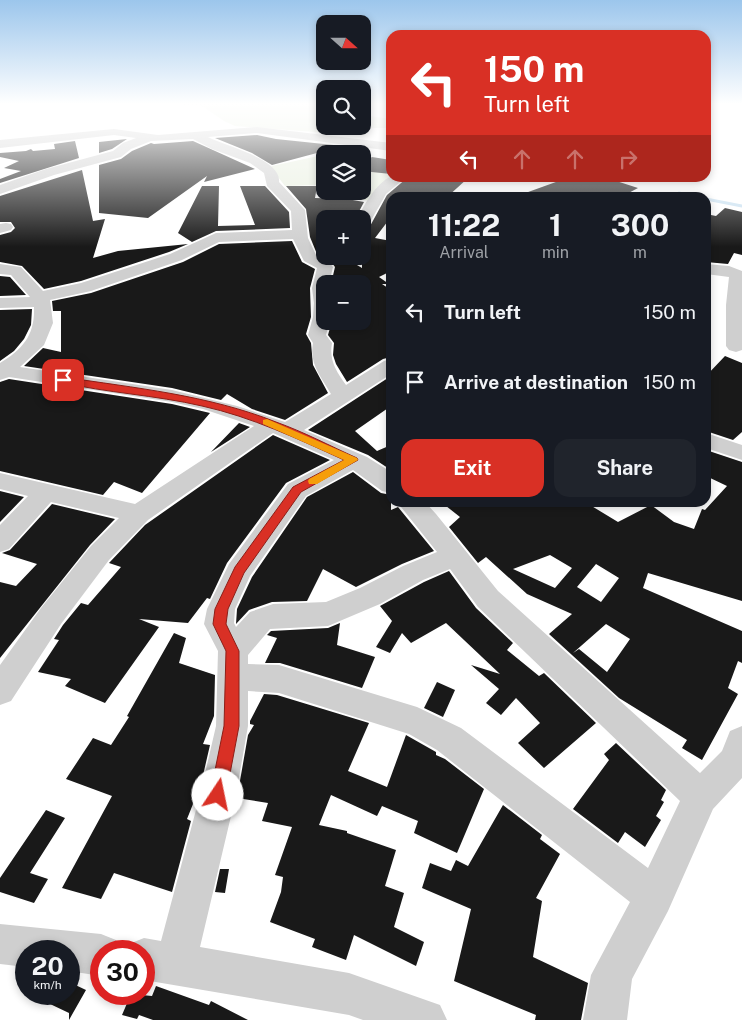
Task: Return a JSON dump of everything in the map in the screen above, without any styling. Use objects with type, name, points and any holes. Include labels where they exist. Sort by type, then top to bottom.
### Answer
[{"type":"street","points":[[0,190],[119,152]]},
{"type":"street","points":[[231,152],[254,160],[270,171],[273,179],[272,183],[298,210],[300,234],[310,258],[316,258]]},
{"type":"street","points":[[370,210],[388,182]]},
{"type":"street","points":[[0,303],[41,300],[85,287],[176,257],[216,238],[300,234]]},
{"type":"street","points":[[325,265],[320,288],[323,303],[322,317],[317,335],[323,343],[320,352],[326,374],[335,382],[342,395]]},
{"type":"street","points":[[0,269],[15,270],[41,300],[44,323],[34,345],[1,371]]},
{"type":"street","points":[[711,269],[729,271],[737,275],[736,346]]},
{"type":"street","points":[[0,692],[51,616],[100,552],[139,514],[280,427],[357,388],[386,368]]},
{"type":"street","points":[[1,371],[170,396],[207,404],[280,427],[353,460],[386,482]]},
{"type":"street","points":[[711,442],[742,453]]},
{"type":"street","points":[[353,460],[297,490],[239,571],[221,609],[219,624],[232,664],[232,726],[222,775],[160,961],[349,994],[426,1020]]},
{"type":"street","points":[[0,481],[139,514]]},
{"type":"street","points":[[0,542],[46,492]]},
{"type":"street","points":[[426,508],[455,556],[488,599],[701,797]]},
{"type":"street","points":[[232,664],[260,620],[273,616],[328,614],[370,596],[413,573],[455,556]]},
{"type":"street","points":[[232,664],[417,722],[449,740],[654,897]]},
{"type":"street","points":[[605,1020],[612,975],[654,897],[701,797],[734,762],[742,742]]},
{"type":"street","points":[[1,946],[15,947]]},
{"type":"green space","points":[[316,156],[316,185],[285,186],[271,168],[272,166]]},
{"type":"green space","points":[[371,162],[386,166],[386,182],[371,201],[362,200],[371,200]]},
{"type":"building","points":[[77,152],[79,158],[0,183],[0,179],[21,171],[4,168],[19,161],[0,157],[0,153]]},
{"type":"building","points":[[131,152],[216,152],[255,169],[204,182],[207,176],[148,218],[99,213],[99,165],[121,159]]},
{"type":"building","points":[[249,152],[316,152],[316,153],[272,165]]},
{"type":"building","points":[[371,158],[386,159],[386,173],[371,172]]},
{"type":"building","points":[[82,170],[93,221],[105,219],[93,258],[118,251],[188,244],[81,281],[44,289],[22,266],[0,262],[0,235],[11,232],[15,228],[11,222],[0,222],[0,196]]},
{"type":"building","points":[[402,182],[464,182],[453,192],[391,192]]},
{"type":"building","points":[[556,182],[619,182],[638,188],[630,192],[528,192]]},
{"type":"building","points":[[202,186],[219,186],[218,226],[255,225],[240,186],[265,186],[289,212],[290,228],[216,231],[192,242],[178,233]]},
{"type":"building","points":[[286,186],[316,186],[316,200],[353,200],[364,202],[360,210],[316,210],[316,252],[310,237],[306,209]]},
{"type":"building","points":[[386,197],[386,224],[375,238],[386,240],[386,274],[379,277],[386,282],[386,284],[382,284],[386,287],[386,358],[347,382],[336,364],[333,355],[334,343],[328,335],[329,330],[371,330],[371,275],[333,275],[335,267],[334,265],[357,265],[362,268],[362,265],[371,265],[371,224]]},
{"type":"building","points":[[725,208],[742,212],[742,255],[734,253],[728,264],[711,262],[711,215],[716,216]]},
{"type":"building","points":[[292,241],[302,262],[315,269],[310,288],[311,317],[306,334],[311,343],[313,365],[328,393],[285,420],[252,409],[227,394],[221,400],[172,388],[24,366],[43,348],[61,352],[61,311],[53,311],[52,301],[91,293],[183,262],[219,244]]},
{"type":"building","points":[[0,276],[10,277],[26,295],[0,296]]},
{"type":"building","points":[[32,309],[31,325],[24,339],[14,351],[0,361],[0,310]]},
{"type":"building","points":[[725,356],[742,363],[742,432],[733,440],[711,433],[711,371]]},
{"type":"building","points":[[9,379],[172,404],[210,413],[142,493],[114,482],[103,495],[0,471],[0,382]]},
{"type":"building","points":[[386,379],[386,409],[355,431],[377,451],[386,447],[386,467],[368,455],[308,430]]},
{"type":"building","points":[[239,423],[250,427],[211,452]]},
{"type":"building","points":[[273,435],[330,460],[286,483],[227,563],[210,599],[207,598],[188,623],[139,619],[159,627],[105,703],[65,686],[71,679],[38,672],[59,640],[54,639],[63,625],[81,603],[88,605],[121,567],[109,563],[145,525]]},
{"type":"building","points":[[711,452],[742,462],[742,601],[648,573],[643,588],[742,631],[742,663],[738,661],[728,688],[738,694],[702,760],[682,748],[687,740],[619,698],[549,634],[572,614],[527,594],[486,557],[478,563],[449,527],[460,517],[447,507],[593,507],[618,522],[647,507],[654,507],[674,522],[694,529],[702,509],[705,510],[711,507],[711,503],[727,486],[711,478]],"holes":[[[550,555],[572,568],[555,588],[513,569]],[[596,564],[619,578],[601,602],[577,587]],[[606,624],[630,639],[607,672],[579,649],[573,653]]]},
{"type":"building","points":[[353,472],[381,493],[386,494],[386,507],[391,507],[391,510],[398,507],[434,551],[402,564],[356,587],[323,569],[307,601],[272,602],[249,610],[236,624],[237,609],[252,577],[307,497]]},
{"type":"building","points":[[0,491],[24,497],[0,522]]},
{"type":"building","points":[[52,504],[115,519],[90,545],[0,658],[0,582],[16,586],[37,564],[2,553],[10,550]]},
{"type":"building","points":[[449,571],[476,608],[513,643],[507,650],[539,676],[544,673],[596,723],[544,768],[518,743],[540,723],[516,698],[501,715],[486,703],[499,689],[471,665],[500,674],[446,623],[411,643],[402,633],[390,653],[376,647],[392,621],[380,606]]},
{"type":"building","points":[[340,623],[337,645],[375,657],[362,688],[280,663],[265,663],[277,638],[267,635],[271,631],[328,628]]},
{"type":"building","points":[[174,633],[186,638],[179,663],[215,675],[214,716],[203,744],[210,745],[201,784],[187,819],[191,821],[172,892],[114,873],[101,899],[62,888],[112,796],[66,779],[93,738],[111,745],[129,717],[127,716]]},
{"type":"building","points":[[437,682],[455,690],[443,717],[424,708]]},
{"type":"building","points":[[264,694],[277,695],[369,723],[348,771],[387,787],[406,735],[436,752],[436,755],[445,759],[484,789],[457,853],[414,833],[418,821],[382,806],[377,816],[331,795],[319,825],[347,831],[347,833],[396,850],[385,886],[404,893],[394,927],[424,942],[416,966],[354,935],[346,960],[312,947],[315,939],[270,922],[281,892],[283,877],[275,875],[292,827],[262,821],[268,803],[237,798],[248,735],[254,725],[250,724],[250,721]]},
{"type":"building","points":[[616,743],[666,790],[661,800],[664,802],[656,816],[661,820],[645,847],[625,832],[618,843],[573,809],[609,760],[604,754]]},
{"type":"building","points":[[503,805],[542,835],[540,839],[560,854],[536,898],[542,901],[533,957],[588,983],[581,1020],[535,1020],[536,1015],[454,981],[471,909],[422,888],[430,863],[451,871],[456,860],[468,866]]},
{"type":"building","points":[[46,810],[65,818],[30,873],[48,879],[34,903],[0,892],[0,878]]},
{"type":"building","points":[[220,869],[229,869],[225,893],[215,892]]},
{"type":"building","points":[[156,986],[209,1005],[211,1001],[248,1020],[153,1020],[139,1015],[137,1019],[122,1015],[126,1005],[155,1005]]},
{"type":"building","points":[[80,987],[86,990],[80,1001]]},
{"type":"building","points":[[52,1005],[78,1005],[69,1020],[69,1013]]},
{"type":"waterway","points":[[711,200],[742,206]]},
{"type":"slow traffic","points":[[267,422],[353,460],[313,481]]},
{"type":"route","points":[[63,380],[170,396],[207,404],[288,430],[353,460],[297,490],[239,571],[221,609],[219,624],[232,651],[232,726],[218,795]]}]
